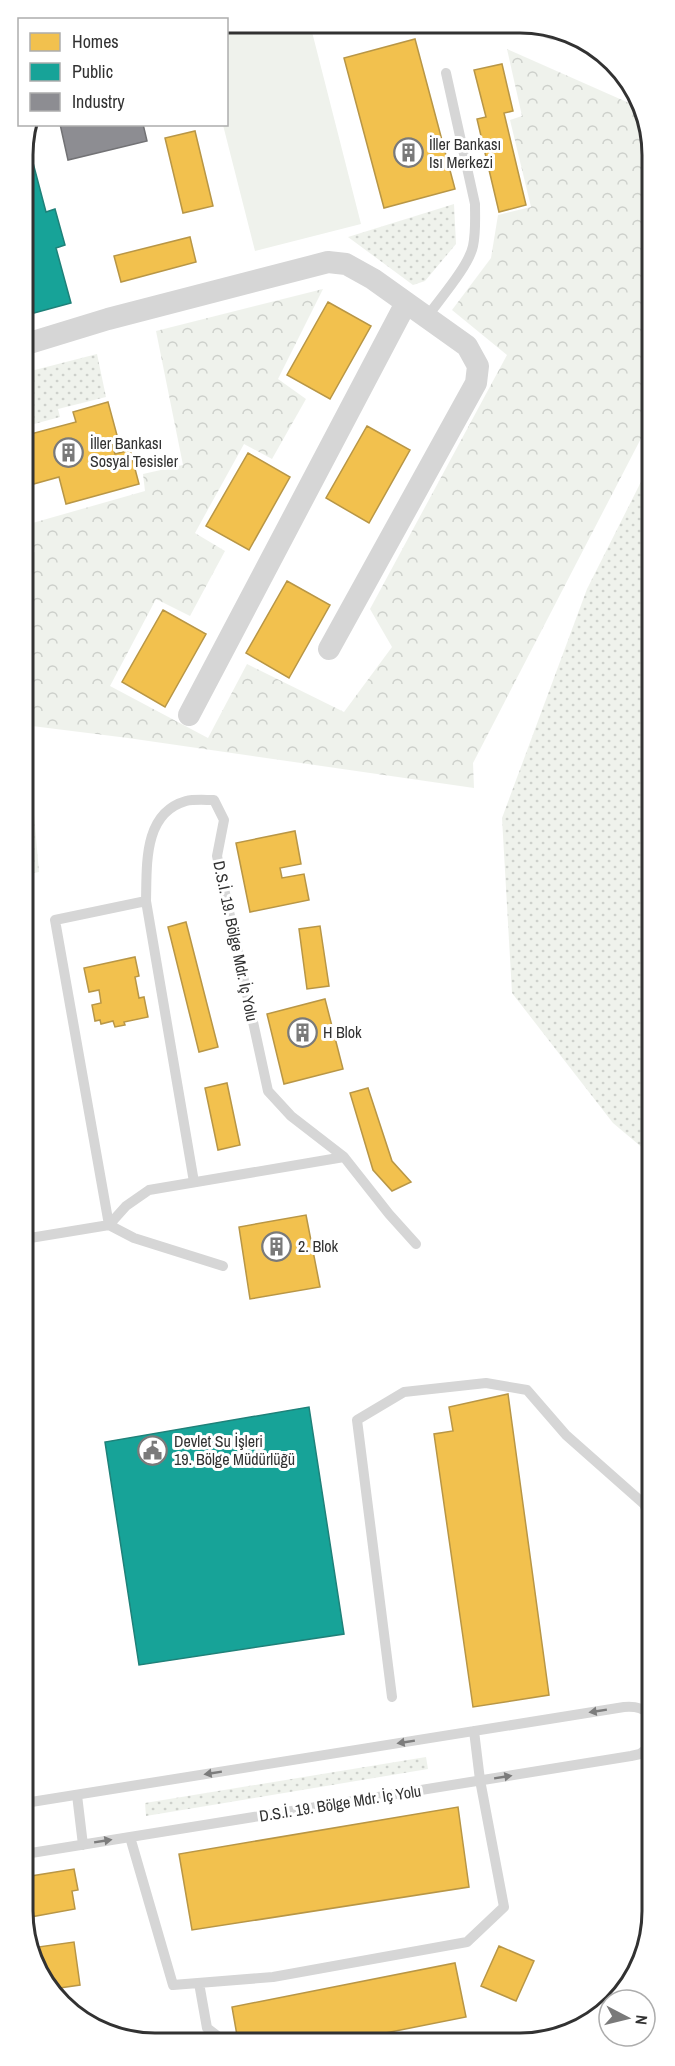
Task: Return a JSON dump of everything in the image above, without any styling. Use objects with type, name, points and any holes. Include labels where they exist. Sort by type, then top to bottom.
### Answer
[{"type":"street","points":[[33,342],[108,319],[328,262],[338,262],[357,269],[467,346],[478,366],[478,374],[470,393],[329,649]]},
{"type":"street","points":[[189,715],[406,303]]},
{"type":"lane","points":[[427,317],[462,268],[473,248],[475,225],[475,204],[446,73]]},
{"type":"lane","name":"D.S.İ. 19. Bölge Mdr. İç Yolu","points":[[194,1182],[146,901],[147,855],[155,823],[168,810],[186,801],[214,800],[224,820],[217,856],[268,1091],[291,1116],[344,1157],[388,1214],[416,1244]]},
{"type":"lane","points":[[109,1225],[56,920],[146,901]]},
{"type":"lane","points":[[109,1225],[126,1206],[149,1190],[344,1157]]},
{"type":"lane","points":[[33,1238],[109,1225],[134,1238],[223,1266]]},
{"type":"lane","points":[[392,1697],[357,1420],[404,1392],[486,1383],[527,1390],[566,1435],[642,1502]]},
{"type":"lane","points":[[33,1802],[634,1706],[642,1709]]},
{"type":"lane","points":[[130,1837],[173,1985],[273,1977],[467,1942],[504,1908],[480,1780],[474,1731]]},
{"type":"lane","name":"D.S.İ. 19. Bölge Mdr. İç Yolu","points":[[33,1853],[642,1752]]},
{"type":"lane","points":[[77,1795],[83,1845]]},
{"type":"lane","points":[[33,1797],[44,1800]]},
{"type":"lane","points":[[200,1983],[207,2028],[214,2033]]},
{"type":"green space","points":[[312,33],[361,224],[255,251],[223,126],[228,126],[228,34]]},
{"type":"green space","points":[[507,49],[630,104],[636,116],[642,147],[642,436],[473,763],[474,788],[33,726],[33,552],[35,552],[33,523],[145,491],[143,474],[183,465],[156,331],[323,289],[278,379],[306,399],[272,459],[244,444],[195,533],[225,551],[190,616],[156,599],[110,686],[208,738],[247,664],[344,712],[392,647],[370,609],[507,355],[452,310],[491,258],[498,215],[531,207],[510,120],[522,116]]},
{"type":"green space","points":[[454,204],[456,244],[425,281],[413,285],[348,237]]},
{"type":"green space","points":[[97,354],[106,397],[58,409],[60,417],[33,424],[33,370]]},
{"type":"green space","points":[[642,480],[642,1147],[613,1123],[512,993],[502,818],[587,589]]},
{"type":"green space","points":[[33,803],[39,872],[33,873]]},
{"type":"green space","points":[[426,1757],[428,1769],[146,1816],[145,1803]]},
{"type":"building: Homes","name":"İller Bankası Isı Merkezi","points":[[415,39],[455,189],[384,208],[344,58]]},
{"type":"building: Homes","points":[[502,64],[513,111],[504,113],[526,205],[499,212],[477,119],[486,117],[474,70]]},
{"type":"building: Homes","points":[[195,131],[213,206],[183,213],[165,138]]},
{"type":"building: Homes","points":[[190,237],[196,262],[121,282],[114,256]]},
{"type":"building: Homes","points":[[328,302],[371,326],[330,399],[287,375]]},
{"type":"building: Homes","name":"İller Bankası Sosyal Tesisler","points":[[108,402],[118,439],[111,441],[115,454],[130,450],[139,484],[66,504],[59,477],[33,484],[33,433],[76,422],[73,412]]},
{"type":"building: Homes","points":[[367,426],[410,450],[369,523],[326,498]]},
{"type":"building: Homes","points":[[248,453],[290,477],[249,550],[206,526]]},
{"type":"building: Homes","points":[[287,581],[330,605],[289,678],[246,653]]},
{"type":"building: Homes","points":[[163,610],[206,634],[165,707],[122,682]]},
{"type":"building: Homes","points":[[295,831],[301,864],[280,868],[282,878],[304,874],[309,900],[250,912],[236,843]]},
{"type":"building: Homes","points":[[186,922],[218,1047],[199,1052],[168,927]]},
{"type":"building: Homes","points":[[320,926],[329,986],[307,989],[299,929]]},
{"type":"building: Homes","points":[[135,957],[139,976],[135,977],[139,998],[144,997],[148,1017],[124,1022],[125,1025],[115,1027],[113,1021],[101,1024],[100,1020],[95,1021],[92,1005],[101,1003],[99,990],[89,992],[84,968]]},
{"type":"building: Homes","name":"H Blok","points":[[325,999],[343,1069],[284,1084],[267,1014]]},
{"type":"building: Homes","points":[[227,1083],[240,1145],[218,1150],[205,1088]]},
{"type":"building: Homes","points":[[368,1088],[392,1161],[411,1182],[392,1191],[373,1170],[350,1093]]},
{"type":"building: Homes","name":"2. Blok","points":[[306,1215],[320,1287],[250,1299],[239,1227]]},
{"type":"building: Homes","points":[[508,1394],[549,1695],[473,1707],[434,1434],[453,1431],[449,1407]]},
{"type":"building: Homes","points":[[458,1807],[469,1887],[192,1930],[179,1854]]},
{"type":"building: Homes","points":[[74,1869],[78,1890],[72,1891],[75,1909],[33,1917],[33,1876]]},
{"type":"building: Homes","points":[[74,1942],[80,1985],[60,1988],[38,1947]]},
{"type":"building: Homes","points":[[499,1946],[534,1961],[516,2001],[481,1986]]},
{"type":"building: Homes","points":[[455,1963],[466,2017],[385,2033],[237,2033],[232,2007]]},
{"type":"building: Public","points":[[33,163],[46,212],[55,209],[65,245],[56,248],[71,303],[33,313]]},
{"type":"building: Public","points":[[309,1407],[344,1634],[139,1665],[105,1442]]},
{"type":"building: Industry","points":[[60,126],[143,126],[147,141],[68,160]]},
{"type":"place","name":"İller Bankası Isı Merkezi","points":[[408,153]]},
{"type":"place","name":"İller Bankası Sosyal Tesisler","points":[[69,452]]},
{"type":"place","name":"H Blok","points":[[302,1032]]},
{"type":"place","name":"2. Blok","points":[[277,1246]]},
{"type":"place","name":"Devlet Su İşleri 19. Bölge Müdürlüğü","points":[[153,1450]]}]
